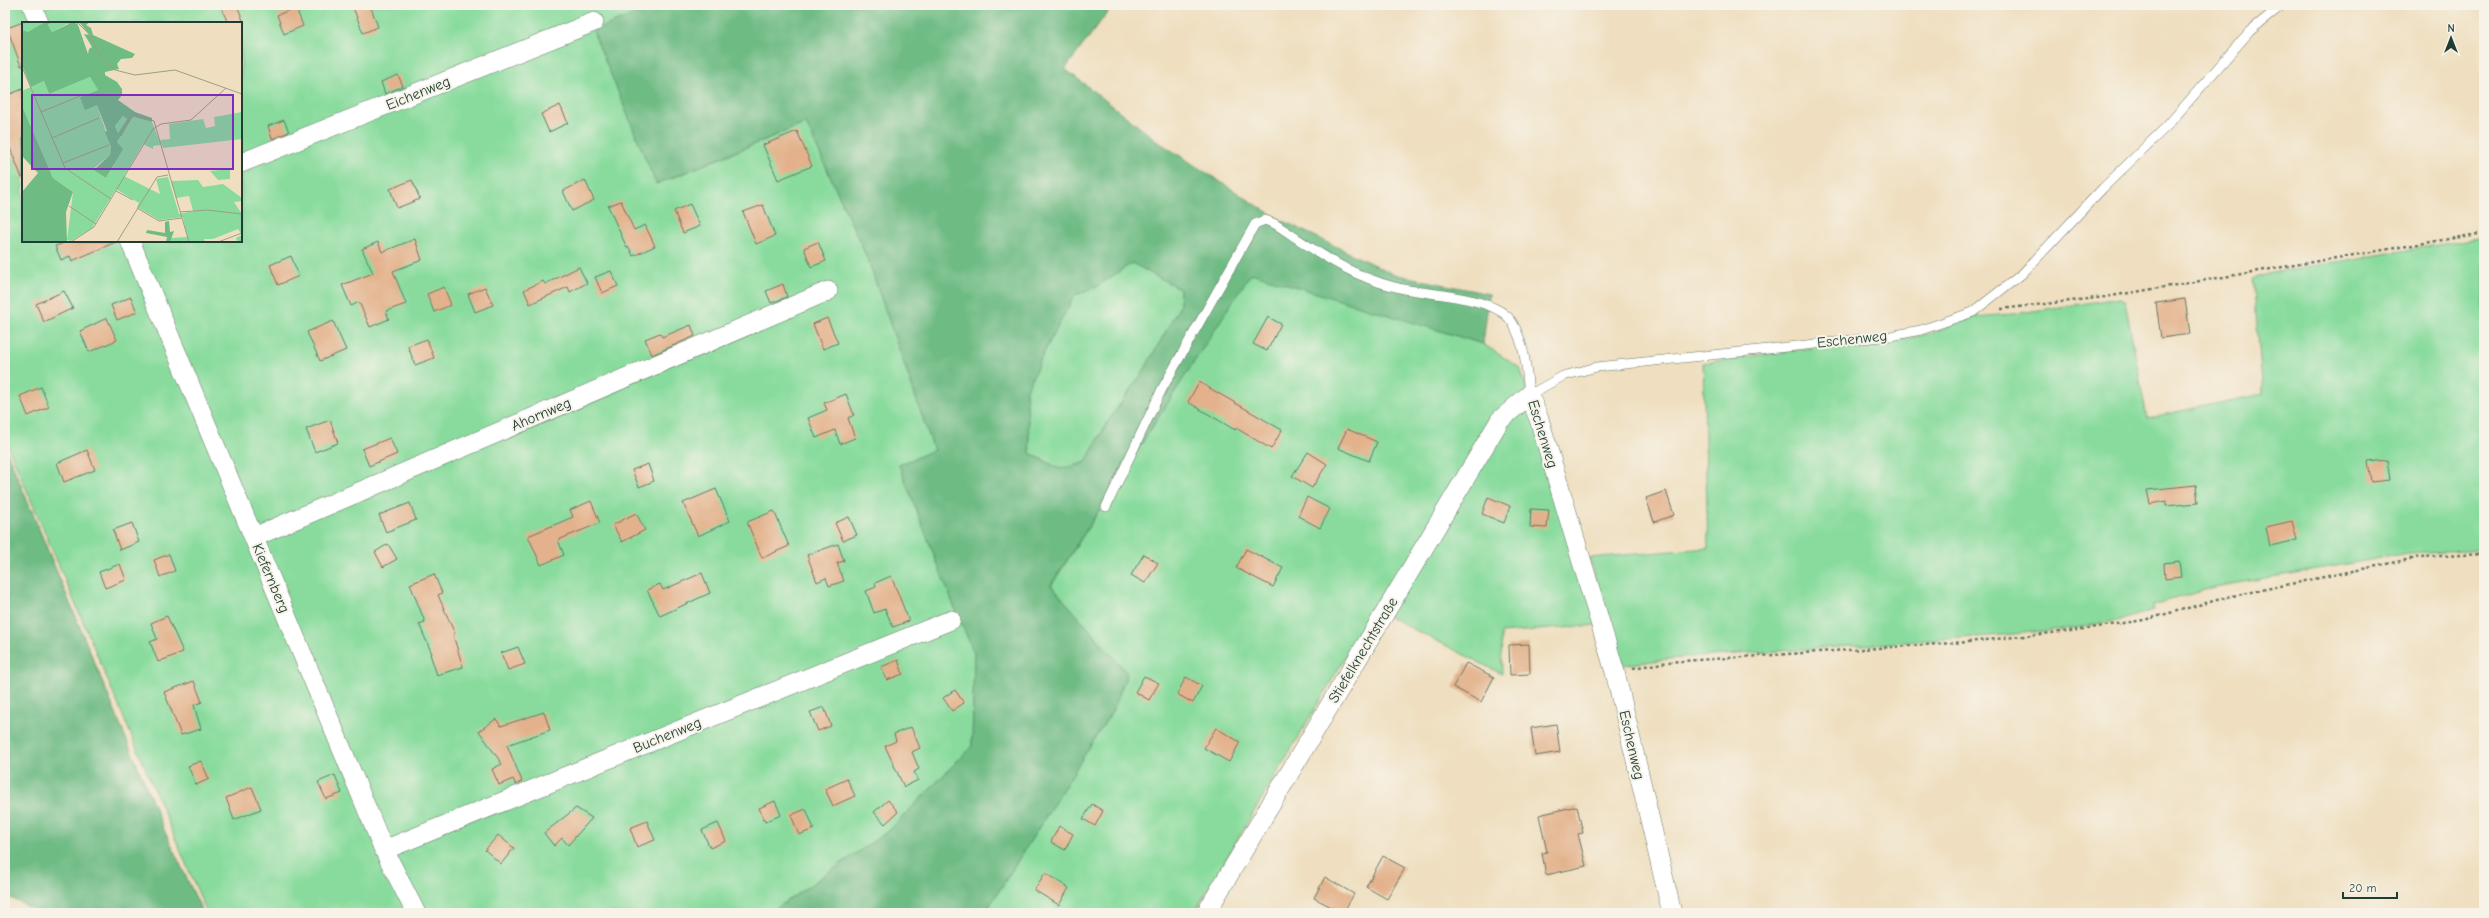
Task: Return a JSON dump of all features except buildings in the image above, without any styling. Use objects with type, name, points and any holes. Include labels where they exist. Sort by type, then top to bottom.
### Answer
[{"type":"street","points":[[32,5],[39,22]]},
{"type":"street","name":"Eichenweg","points":[[242,163],[594,22]]},
{"type":"street","name":"Kiefernberg","points":[[130,242],[384,850],[416,913]]},
{"type":"street","name":"Ahornweg","points":[[254,537],[828,290]]},
{"type":"street","name":"Eschenweg","points":[[1529,395],[1539,419],[1615,672],[1672,913]]},
{"type":"street","name":"Stiefelknechtstraße","points":[[1206,913],[1500,420],[1529,395]]},
{"type":"street","name":"Buchenweg","points":[[384,850],[951,620]]},
{"type":"lane","name":"Eschenweg","points":[[1529,395],[1563,376],[1597,367],[1891,336],[1920,330],[1973,312],[2022,274],[2054,242],[2103,188],[2167,126],[2250,31],[2282,5]]},
{"type":"lane","points":[[1106,507],[1162,389],[1254,224],[1265,220],[1275,224],[1335,264],[1372,280],[1396,288],[1456,296],[1496,310],[1512,321],[1526,360],[1529,395]]},
{"type":"path","points":[[1973,312],[2106,297],[2484,233]]},
{"type":"path","points":[[1615,672],[1668,662],[1960,643],[2070,631],[2144,620],[2228,597],[2420,557],[2484,554]]},
{"type":"green space","points":[[5,5],[657,5],[593,31],[657,184],[806,123],[868,260],[934,450],[899,465],[974,653],[972,746],[891,829],[770,913],[207,913],[5,439]]},
{"type":"green space","points":[[657,5],[1113,5],[1065,69],[1160,143],[1275,217],[1393,274],[1489,294],[1483,344],[1251,273],[1051,585],[1127,673],[1114,708],[985,913],[770,913],[891,829],[972,746],[974,653],[953,604],[899,465],[934,450],[868,260],[806,123],[656,184],[593,31]],"holes":[[[1132,263],[1180,289],[1180,306],[1143,372],[1107,423],[1085,463],[1060,469],[1030,453],[1026,391],[1045,350],[1075,295],[1096,287]]]},
{"type":"green space","points":[[2484,237],[2484,549],[2409,553],[2215,587],[2153,605],[2154,610],[2093,626],[2003,635],[1668,659],[1623,665],[1589,558],[1708,548],[1703,363],[1824,346],[1881,343],[1928,334],[1974,317],[2013,314],[2120,298],[2125,301],[2147,418],[2263,394],[2253,279],[2271,273]]},
{"type":"green space","points":[[1132,263],[1180,289],[1180,306],[1143,372],[1107,423],[1085,463],[1060,469],[1030,453],[1026,391],[1045,350],[1075,295],[1096,287]]},
{"type":"green space","points":[[1251,272],[1483,344],[1520,368],[1598,625],[1501,633],[1502,674],[1374,609],[1194,913],[985,913],[1114,708],[1127,673],[1051,586]]},
{"type":"green space","points":[[5,447],[165,832],[203,913],[40,913],[5,895]]}]
